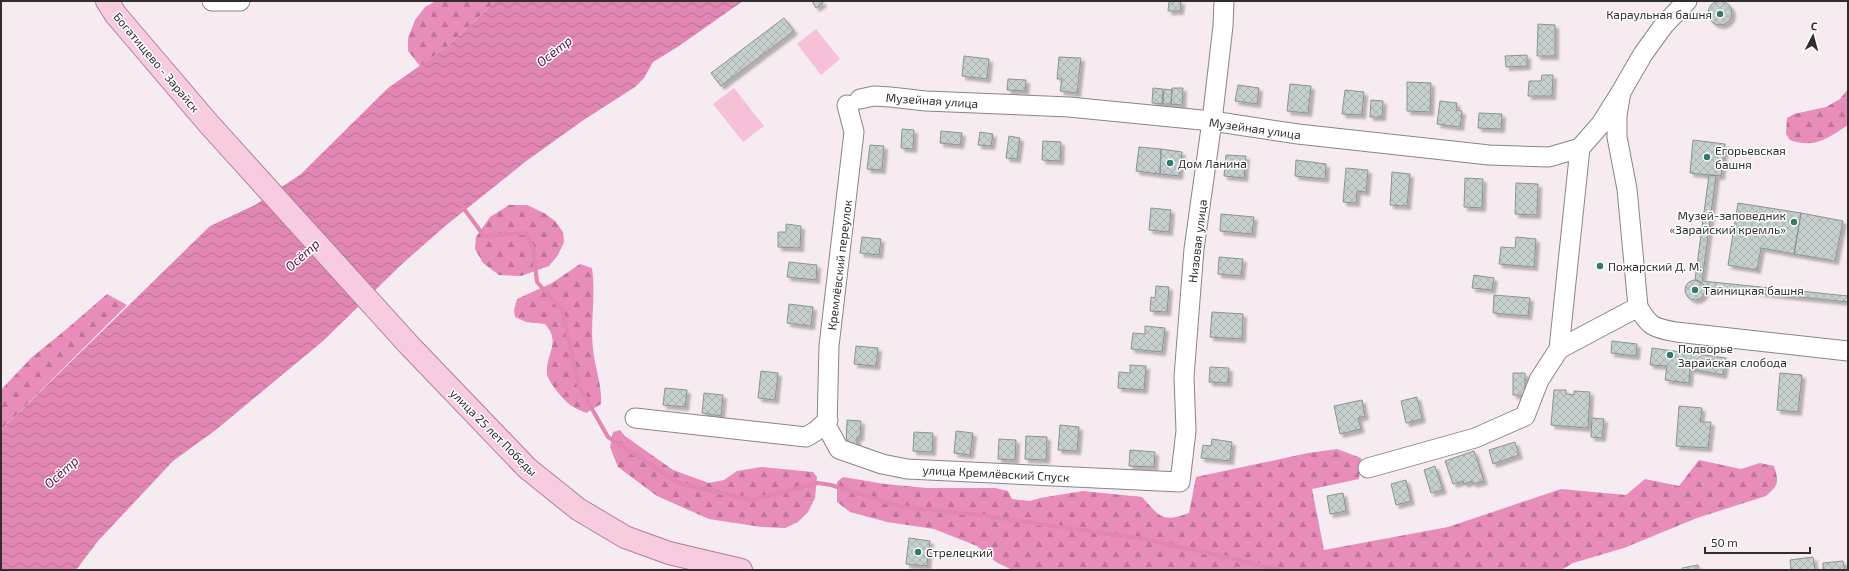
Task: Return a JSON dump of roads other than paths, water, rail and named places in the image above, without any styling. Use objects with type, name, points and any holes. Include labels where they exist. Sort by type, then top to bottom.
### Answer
[{"type":"main road","name":"Богатищево - Зарайск","points":[[107,1],[116,15],[208,123],[409,345]]},
{"type":"main road","name":"улица 25 лет Победы","points":[[409,345],[527,468],[578,509],[625,537],[669,553],[742,570]]},
{"type":"street","points":[[212,1],[240,1]]},
{"type":"street","name":"Низовая улица","points":[[1180,482],[1186,431],[1184,377],[1194,249],[1212,121],[1223,26],[1224,1]]},
{"type":"street","points":[[1368,468],[1475,438],[1525,416],[1539,380],[1559,349],[1580,148],[1601,124],[1643,54],[1655,37],[1664,25],[1687,1]]},
{"type":"street","points":[[1621,92],[1616,115],[1617,137],[1627,189],[1638,307],[1645,319],[1656,328],[1676,332],[1848,351]]},
{"type":"street","name":"Музейная улица","points":[[853,102],[874,96],[926,101],[1069,107],[1212,121],[1298,134],[1489,155],[1549,157],[1580,148]]},
{"type":"street","name":"Кремлёвский переулок","points":[[828,424],[830,346],[854,132],[853,102]]},
{"type":"street","points":[[1559,349],[1638,307]]},
{"type":"street","points":[[635,418],[806,437],[828,424]]},
{"type":"street","name":"улица Кремлёвский Спуск","points":[[828,424],[839,449],[882,464],[907,469],[1180,482]]},
{"type":"water","name":"Осётр","points":[[496,1],[743,1],[679,46],[653,62],[644,78],[635,87],[582,121],[525,162],[444,227],[401,265],[323,341],[217,429],[173,461],[98,541],[76,570],[1,570],[1,430],[210,226],[255,205],[301,174],[388,88],[448,46]]},
{"type":"waterway","points":[[462,206],[484,236],[526,233],[533,248],[537,282],[562,310],[579,386],[608,437],[681,484],[752,500],[818,483],[831,485],[902,507],[971,514],[1150,540],[1280,570]]},
{"type":"place","name":"Караульная башня","points":[[1720,14]]},
{"type":"place","name":"Егорьевская башня","points":[[1707,157]]},
{"type":"place","name":"Дом Ланина","points":[[1170,163]]},
{"type":"place","name":"Музей-заповедник «Зарайский кремль»","points":[[1794,222]]},
{"type":"place","name":"Пожарский Д. М.","points":[[1600,266]]},
{"type":"place","name":"Тайницкая башня","points":[[1695,290]]},
{"type":"place","name":"Подворье Зарайская слобода","points":[[1670,355]]},
{"type":"place","name":"Стрелецкий","points":[[918,552]]}]
